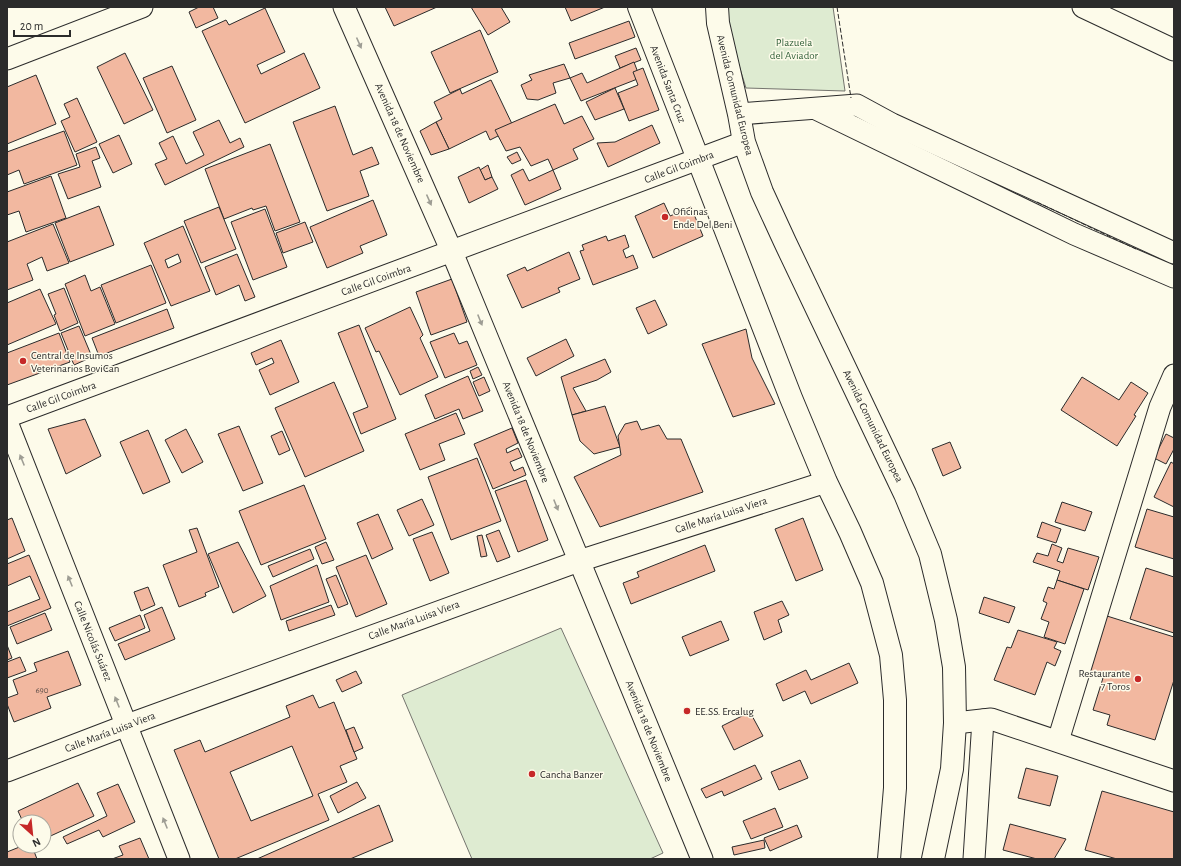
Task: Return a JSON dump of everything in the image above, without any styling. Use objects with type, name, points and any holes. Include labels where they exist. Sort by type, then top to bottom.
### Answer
[{"type":"main road","name":"Avenida Santa Cruz","points":[[639,7],[791,398],[826,482],[872,583],[891,655],[895,700],[896,788],[889,859]]},
{"type":"main road","name":"Avenida Comunidad Europea","points":[[717,7],[718,23],[744,142],[762,192],[905,494],[930,554],[946,620],[954,667],[955,723],[952,769],[933,859]]},
{"type":"street","points":[[7,59],[142,7]]},
{"type":"street","name":"Avenida 18 de Noviembre","points":[[344,7],[452,252],[702,859]]},
{"type":"street","points":[[1083,7],[1174,50]]},
{"type":"street","points":[[739,114],[857,105],[892,124],[1174,253]]},
{"type":"street","points":[[816,109],[1074,234],[1174,277]]},
{"type":"street","name":"Calle Gil Coimbra","points":[[7,417],[744,142]]},
{"type":"street","points":[[1058,741],[1169,400],[1174,375]]},
{"type":"street","name":"Calle Nicolás Suárez","points":[[7,422],[179,859]]},
{"type":"street","name":"Calle María Luisa Viera","points":[[7,771],[127,725],[579,561],[826,482]]},
{"type":"street","points":[[955,723],[991,719],[1174,781]]},
{"type":"street","points":[[974,859],[983,720]]},
{"type":"green space","name":"Plazuela del Aviador","points":[[725,7],[833,7],[845,91],[746,88],[726,23]]},
{"type":"green space","name":"Cancha Banzer","points":[[561,628],[663,853],[650,859],[472,859],[402,695]]},
{"type":"building","points":[[199,7],[213,7],[218,18],[196,28],[189,12]]},
{"type":"building","points":[[385,7],[437,7],[394,26]]},
{"type":"building","points":[[471,7],[501,7],[510,22],[488,35]]},
{"type":"building","points":[[565,7],[605,7],[571,21]]},
{"type":"building","points":[[265,8],[285,52],[257,65],[261,74],[304,53],[320,88],[245,123],[202,31],[226,20],[229,25]]},
{"type":"building","points":[[629,21],[635,37],[575,59],[569,43]]},
{"type":"building","points":[[480,30],[498,72],[450,93],[431,52]]},
{"type":"building","points":[[636,48],[641,60],[620,68],[615,56]]},
{"type":"building","points":[[125,53],[153,110],[124,124],[97,67]]},
{"type":"building","points":[[634,62],[640,78],[581,101],[570,78],[582,73],[587,83]]},
{"type":"building","points":[[564,64],[570,78],[553,83],[556,93],[538,100],[527,99],[521,85],[532,80],[529,75]]},
{"type":"building","points":[[172,66],[196,120],[167,133],[143,78]]},
{"type":"building","points":[[643,68],[659,110],[629,121],[618,93],[638,85],[633,72]]},
{"type":"building","points":[[36,75],[56,124],[7,144],[7,87]]},
{"type":"building","points":[[491,80],[514,128],[490,140],[486,131],[449,149],[436,122],[442,119],[434,102],[460,89],[462,94]]},
{"type":"building","points":[[615,88],[624,109],[595,120],[586,102]]},
{"type":"building","points":[[77,98],[97,142],[75,152],[61,121],[70,117],[64,104]]},
{"type":"building","points":[[555,104],[564,124],[582,116],[594,139],[573,149],[578,159],[553,170],[548,159],[531,166],[520,147],[506,151],[495,130]]},
{"type":"building","points":[[335,106],[353,155],[372,147],[379,164],[360,171],[369,196],[327,211],[293,122]]},
{"type":"building","points":[[219,120],[230,143],[240,138],[244,147],[165,185],[155,164],[167,159],[159,143],[173,136],[186,164],[204,155],[193,132]]},
{"type":"building","points":[[436,122],[449,149],[431,155],[420,131]]},
{"type":"building","points":[[652,125],[660,143],[608,167],[597,143],[615,142]]},
{"type":"building","points":[[64,131],[77,165],[24,184],[19,170],[7,175],[7,152]]},
{"type":"building","points":[[119,135],[132,164],[113,173],[99,144]]},
{"type":"building","points":[[270,144],[300,222],[275,231],[266,206],[253,210],[252,208],[224,219],[205,169]]},
{"type":"building","points":[[96,147],[100,158],[92,161],[101,187],[68,199],[58,174],[80,167],[76,154]]},
{"type":"building","points":[[517,152],[521,160],[512,164],[507,157]]},
{"type":"building","points":[[488,165],[492,177],[485,180],[480,170]]},
{"type":"building","points":[[479,167],[485,180],[492,177],[498,189],[469,203],[458,177]]},
{"type":"building","points":[[523,169],[529,181],[553,170],[561,189],[525,205],[511,175]]},
{"type":"building","points":[[51,176],[66,218],[26,232],[19,211],[7,215],[7,192]]},
{"type":"building","points":[[373,200],[387,235],[360,246],[363,253],[327,268],[310,227]]},
{"type":"building","points":[[664,203],[670,216],[691,207],[703,236],[653,258],[635,216]]},
{"type":"building","points":[[99,206],[114,245],[70,262],[55,223]]},
{"type":"building","points":[[219,207],[236,249],[201,263],[184,221]]},
{"type":"building","points":[[265,209],[287,267],[253,280],[231,222]]},
{"type":"building","points":[[305,222],[313,242],[283,253],[276,233]]},
{"type":"building","points":[[53,224],[69,263],[47,271],[42,257],[27,264],[33,280],[7,290],[7,242]]},
{"type":"building","points":[[183,226],[210,291],[171,306],[144,243]],"holes":[[[178,254],[181,262],[168,268],[165,260]]]},
{"type":"building","points":[[625,235],[629,247],[623,250],[626,258],[633,255],[638,268],[593,285],[580,251],[584,250],[582,245],[606,236],[608,241]]},
{"type":"building","points":[[569,252],[580,279],[558,288],[560,292],[522,308],[507,275],[525,267],[527,271]]},
{"type":"building","points":[[237,254],[255,297],[245,301],[239,285],[216,295],[205,267]]},
{"type":"building","points":[[151,265],[166,303],[116,323],[101,285]]},
{"type":"building","points":[[85,275],[91,291],[100,287],[115,324],[85,336],[65,284]]},
{"type":"building","points":[[452,279],[467,322],[431,335],[416,292]]},
{"type":"building","points":[[64,288],[78,323],[60,331],[54,315],[56,314],[48,294]]},
{"type":"building","points":[[40,289],[56,324],[7,345],[7,303]]},
{"type":"building","points":[[655,300],[667,325],[648,334],[636,308]]},
{"type":"building","points":[[410,307],[423,335],[420,338],[438,377],[400,395],[379,351],[376,352],[365,328]]},
{"type":"building","points":[[167,309],[174,328],[99,356],[92,338]]},
{"type":"building","points":[[359,325],[396,419],[361,434],[353,413],[368,407],[338,333]]},
{"type":"building","points":[[79,326],[92,357],[74,365],[61,333]]},
{"type":"building","points":[[746,329],[752,358],[775,404],[733,417],[702,344]]},
{"type":"building","points":[[59,333],[70,362],[7,385],[7,353]]},
{"type":"building","points":[[454,333],[459,344],[467,341],[477,365],[445,378],[430,342]]},
{"type":"building","points":[[566,339],[574,356],[536,376],[527,358]]},
{"type":"building","points":[[281,340],[299,382],[270,395],[259,370],[274,363],[272,358],[256,365],[251,353]]},
{"type":"building","points":[[605,359],[611,372],[597,380],[573,388],[586,411],[572,415],[561,377]]},
{"type":"building","points":[[478,367],[482,375],[473,379],[470,371]]},
{"type":"building","points":[[468,376],[483,411],[463,419],[459,409],[435,419],[425,395]]},
{"type":"building","points":[[484,377],[490,391],[479,396],[473,382]]},
{"type":"building","points":[[1082,377],[1119,400],[1131,382],[1148,393],[1134,415],[1136,416],[1117,446],[1061,410]]},
{"type":"building","points":[[334,382],[364,451],[305,477],[275,408]]},
{"type":"building","points":[[605,406],[620,447],[594,454],[580,441],[572,415]]},
{"type":"building","points":[[456,413],[465,434],[439,444],[445,460],[420,470],[405,434]]},
{"type":"building","points":[[85,419],[101,456],[66,474],[48,429]]},
{"type":"building","points":[[637,421],[641,430],[659,425],[667,439],[681,439],[703,492],[600,527],[574,477],[621,455],[618,436],[625,424]]},
{"type":"building","points":[[239,426],[263,483],[243,491],[218,434]]},
{"type":"building","points":[[512,428],[518,443],[506,449],[507,453],[518,448],[522,457],[510,462],[514,471],[523,467],[526,475],[493,489],[474,444]]},
{"type":"building","points":[[186,429],[203,462],[182,473],[165,440]]},
{"type":"building","points":[[148,430],[170,482],[143,494],[120,442]]},
{"type":"building","points":[[282,431],[290,450],[279,455],[271,436]]},
{"type":"building","points":[[1166,434],[1174,438],[1174,449],[1166,464],[1154,458]]},
{"type":"building","points":[[950,442],[961,468],[943,476],[932,449]]},
{"type":"building","points":[[477,458],[501,521],[451,540],[428,477]]},
{"type":"building","points":[[1171,462],[1174,464],[1174,507],[1154,497]]},
{"type":"building","points":[[526,480],[548,540],[518,552],[495,491]]},
{"type":"building","points":[[304,485],[326,539],[261,565],[239,511]]},
{"type":"building","points":[[422,499],[434,525],[409,536],[397,510]]},
{"type":"building","points":[[1062,502],[1092,512],[1085,531],[1055,522]]},
{"type":"building","points":[[1147,509],[1174,517],[1174,559],[1135,547]]},
{"type":"building","points":[[378,514],[393,549],[372,559],[357,523]]},
{"type":"building","points":[[12,518],[25,551],[7,559],[7,520]]},
{"type":"building","points":[[803,518],[823,570],[796,581],[775,529]]},
{"type":"building","points":[[1042,522],[1061,529],[1056,543],[1037,537]]},
{"type":"building","points":[[197,528],[219,587],[205,593],[206,596],[179,607],[163,565],[197,552],[189,530]]},
{"type":"building","points":[[499,530],[510,557],[497,562],[486,535]]},
{"type":"building","points":[[432,532],[449,573],[430,581],[413,539]]},
{"type":"building","points":[[482,535],[487,556],[481,557],[477,536]]},
{"type":"building","points":[[238,542],[266,596],[233,613],[208,554]]},
{"type":"building","points":[[326,542],[334,560],[322,564],[315,547]]},
{"type":"building","points":[[1052,544],[1062,548],[1057,561],[1063,563],[1068,548],[1099,557],[1088,590],[1057,580],[1060,571],[1033,562],[1037,553],[1048,556]]},
{"type":"building","points":[[705,545],[715,571],[631,604],[623,583],[639,577],[637,572]]},
{"type":"building","points":[[310,549],[314,559],[273,577],[268,566]]},
{"type":"building","points":[[29,555],[51,608],[7,626],[7,612],[40,599],[30,576],[7,586],[7,564]]},
{"type":"building","points":[[366,555],[387,604],[356,617],[336,567]]},
{"type":"building","points":[[317,565],[329,602],[281,620],[270,586]]},
{"type":"building","points":[[1146,568],[1174,577],[1174,633],[1130,619]]},
{"type":"building","points":[[336,575],[348,604],[338,608],[326,579]]},
{"type":"building","points":[[1057,580],[1084,589],[1065,644],[1044,637],[1049,622],[1041,619],[1047,603],[1043,601],[1048,587],[1054,589]]},
{"type":"building","points":[[148,587],[155,605],[141,611],[134,592]]},
{"type":"building","points":[[984,597],[1015,607],[1009,623],[979,613]]},
{"type":"building","points":[[782,601],[789,615],[778,620],[782,632],[764,640],[754,612]]},
{"type":"building","points":[[331,605],[335,615],[289,631],[286,621]]},
{"type":"building","points":[[162,607],[175,639],[125,660],[118,644],[150,631],[144,615]]},
{"type":"building","points":[[45,613],[52,630],[17,644],[10,627]]},
{"type":"building","points":[[140,615],[145,628],[115,641],[109,628]]},
{"type":"building","name":"Restaurante 7 Toros","points":[[1107,616],[1174,637],[1174,680],[1155,740],[1107,725],[1110,715],[1093,710],[1103,678],[1089,674]]},
{"type":"building","points":[[721,621],[729,640],[690,656],[682,637]]},
{"type":"building","points":[[1018,630],[1057,642],[1054,648],[1061,651],[1055,666],[1047,662],[1035,695],[994,680],[1007,647],[1011,648]]},
{"type":"building","points":[[7,645],[12,658],[7,660]]},
{"type":"building","points":[[68,651],[81,685],[47,697],[51,708],[14,722],[7,704],[7,698],[18,694],[13,680],[37,671],[34,663]]},
{"type":"building","points":[[20,657],[26,671],[7,678],[7,662]]},
{"type":"building","points":[[849,663],[858,683],[811,704],[805,691],[783,701],[776,684],[806,670],[811,680]]},
{"type":"building","points":[[356,671],[362,683],[342,692],[336,680]]},
{"type":"building","points":[[313,695],[319,708],[334,702],[357,759],[340,766],[347,782],[318,794],[329,820],[235,859],[219,859],[174,750],[200,740],[205,752],[290,717],[286,706]],"holes":[[[292,746],[313,796],[251,821],[230,772]]]},
{"type":"building","points":[[750,712],[763,736],[734,750],[722,726]]},
{"type":"building","points":[[354,727],[363,748],[354,752],[346,730]]},
{"type":"building","points":[[800,760],[808,778],[779,790],[771,772]]},
{"type":"building","points":[[755,765],[762,779],[724,796],[722,791],[706,798],[701,789]]},
{"type":"building","points":[[1026,768],[1058,776],[1050,806],[1018,798]]},
{"type":"building","points":[[357,782],[366,798],[338,813],[330,796]]},
{"type":"building","points":[[78,783],[94,816],[52,835],[52,814],[19,814],[18,811]]},
{"type":"building","points":[[118,784],[135,822],[103,837],[99,830],[67,844],[63,837],[107,816],[97,793]]},
{"type":"building","points":[[1102,791],[1174,812],[1174,859],[1117,859],[1085,850]]},
{"type":"building","points":[[379,805],[393,841],[350,859],[257,859]]},
{"type":"building","points":[[775,808],[783,827],[751,839],[743,821]]},
{"type":"building","points":[[1010,824],[1066,839],[1054,859],[1037,859],[1003,850]]},
{"type":"building","points":[[797,825],[802,837],[770,851],[764,838]]},
{"type":"building","points":[[140,838],[149,859],[112,859],[123,855],[119,846]]},
{"type":"building","points":[[764,840],[765,848],[734,855],[732,847]]},
{"type":"building","points":[[12,850],[12,854],[35,854],[37,859],[7,859],[7,852]]},
{"type":"fence","points":[[837,7],[851,98]]},
{"type":"fence","points":[[1037,202],[1136,249]]},
{"type":"place","name":"Oficinas Ende Del Beni","points":[[665,217]]},
{"type":"place","name":"Central de Insumos Veterinarios BoviCan","points":[[23,361]]},
{"type":"place","name":"Restaurante 7 Toros","points":[[1138,679]]},
{"type":"place","name":"EE.SS. Ercalug","points":[[687,711]]},
{"type":"place","name":"Cancha Banzer","points":[[532,774]]}]
